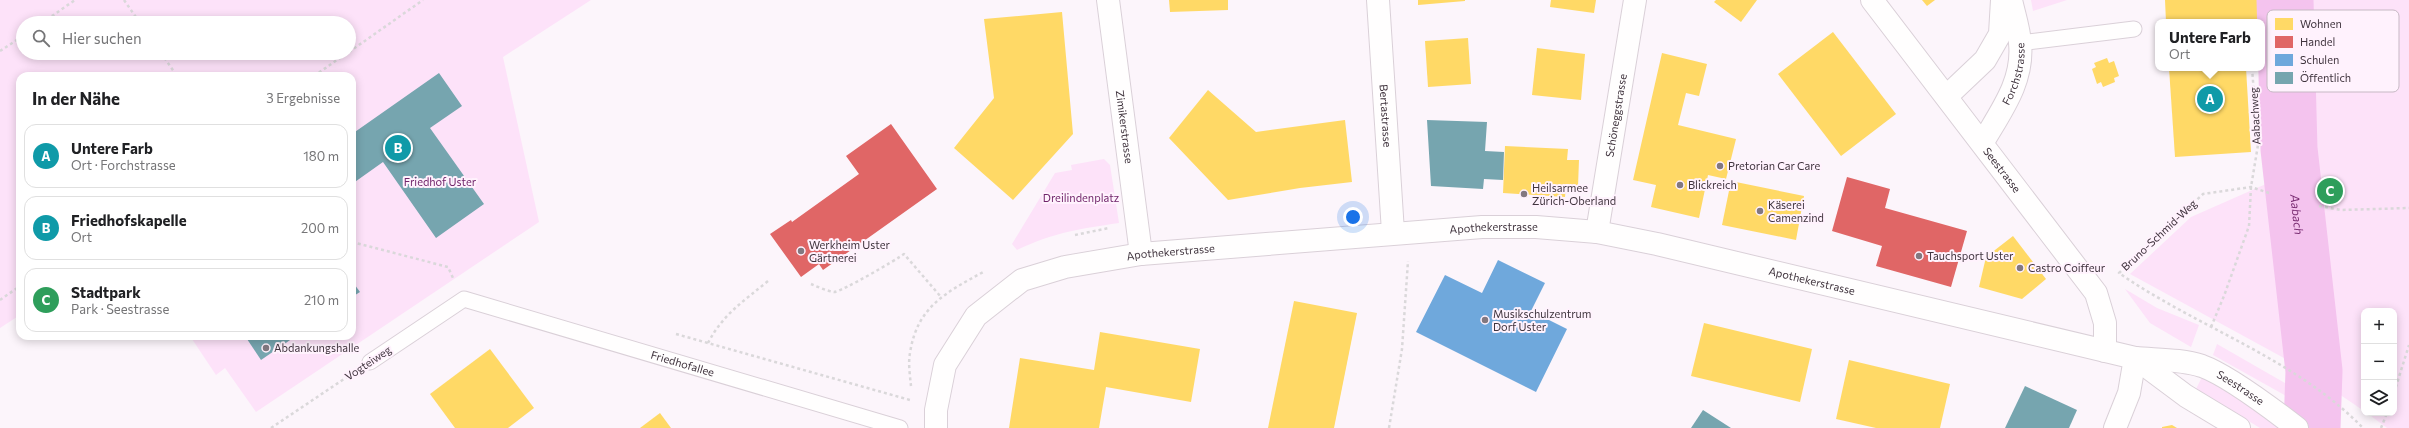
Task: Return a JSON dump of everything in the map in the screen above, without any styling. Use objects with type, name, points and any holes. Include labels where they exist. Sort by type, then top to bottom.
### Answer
[{"type":"street","name":"Zimikerstrasse","points":[[1108,0],[1141,254]]},
{"type":"street","name":"Bertastrasse","points":[[1378,0],[1393,232]]},
{"type":"street","name":"Schöneggstrasse","points":[[1597,232],[1635,0]]},
{"type":"street","name":"Seestrasse","points":[[1872,0],[1983,142],[2096,293],[2105,323],[2105,351]]},
{"type":"street","name":"Forchstrasse","points":[[1947,96],[1985,60],[2000,34],[2002,0]]},
{"type":"street","name":"Forchstrasse","points":[[1983,142],[2012,94],[2018,77],[2020,43],[2010,0]]},
{"type":"street","name":"Apothekerstrasse","points":[[936,428],[936,410],[945,365],[976,316],[1022,280],[1065,267],[1141,254],[1393,232],[1482,227],[1536,227],[1597,232],[1657,244],[2135,358]]},
{"type":"street","name":"Seestrasse","points":[[2135,358],[2178,361],[2202,366],[2220,376],[2295,427]]},
{"type":"street","points":[[2115,428],[2129,393],[2135,358],[2186,396],[2239,428]]},
{"type":"lane","points":[[2020,43],[2134,29]]},
{"type":"lane","name":"Vogteiweg","points":[[370,362],[464,298]]},
{"type":"lane","name":"Friedhofallee","points":[[464,298],[900,428]]},
{"type":"path","points":[[52,16],[75,0]]},
{"type":"path","points":[[124,0],[135,16]]},
{"type":"path","points":[[356,46],[423,0]]},
{"type":"path","points":[[0,52],[16,41]]},
{"type":"path","points":[[166,60],[174,72]]},
{"type":"path","points":[[320,72],[337,60]]},
{"type":"path","name":"Aabachweg","points":[[2211,327],[2224,296],[2249,226],[2251,188],[2258,145],[2252,71]]},
{"type":"path","name":"Bruno-Schmid-Weg","points":[[2211,327],[2150,294],[2119,273],[2203,194],[2251,188],[2269,193]]},
{"type":"path","points":[[2319,206],[2341,210],[2409,208]]},
{"type":"path","points":[[356,243],[448,267]]},
{"type":"path","points":[[811,284],[836,292],[851,286],[862,277],[890,264],[904,254],[941,297]]},
{"type":"path","points":[[1389,428],[1402,349],[1408,256]]},
{"type":"path","points":[[708,343],[717,326],[727,314],[768,281]]},
{"type":"path","points":[[0,300],[16,289]]},
{"type":"path","points":[[2211,327],[2296,374],[2342,407],[2363,428]]},
{"type":"path","points":[[2397,383],[2409,345]]},
{"type":"path","name":"Vogteiweg","points":[[271,428],[370,362]]},
{"type":"path","points":[[2381,428],[2386,416]]},
{"type":"green space","name":"Friedhof Uster","points":[[0,0],[591,0],[503,57],[539,222],[256,412],[225,368],[216,375],[193,340],[356,340],[356,72],[16,72],[16,318],[0,328]]},
{"type":"green space","points":[[2031,0],[2067,0],[2033,11]]},
{"type":"green space","points":[[2302,0],[2409,0],[2409,428],[2387,428],[2371,416],[2397,416],[2397,308],[2361,308],[2361,409],[2295,364],[2130,274],[2191,217],[2309,165],[2306,92],[2399,92],[2399,10],[2302,10]]},
{"type":"green space","name":"Dreilindenplatz","points":[[1104,159],[1110,165],[1119,223],[1079,229],[1055,235],[1017,250],[1012,244],[1055,173],[1072,170],[1071,165]]},
{"type":"green space","points":[[2125,289],[2157,308],[2199,325],[2191,347],[2150,323]]},
{"type":"green space","points":[[2217,344],[2292,387],[2290,398],[2213,355]]},
{"type":"green space","points":[[2202,377],[2283,426],[2281,428],[2260,428],[2196,389]]},
{"type":"building: Wohnen","points":[[1169,0],[1228,0],[1228,10],[1170,12]]},
{"type":"building: Wohnen","points":[[1418,0],[1465,0],[1465,1],[1418,5]]},
{"type":"building: Wohnen","points":[[1551,0],[1596,0],[1594,13],[1550,7]]},
{"type":"building: Wohnen","points":[[1716,0],[1757,0],[1741,22],[1714,2]]},
{"type":"building: Wohnen","points":[[1922,0],[1935,0],[1927,6]]},
{"type":"building: Wohnen","points":[[2165,0],[2270,0],[2271,10],[2267,10],[2267,45],[2265,45],[2265,19],[2166,19]]},
{"type":"building: Wohnen","points":[[1062,12],[1073,134],[1013,200],[954,148],[994,98],[984,19]]},
{"type":"building: Wohnen","points":[[1833,32],[1896,114],[1841,156],[1778,74]]},
{"type":"building: Wohnen","points":[[1468,38],[1471,84],[1428,87],[1425,41]]},
{"type":"building: Wohnen","points":[[1537,48],[1585,54],[1581,100],[1532,95]]},
{"type":"building: Wohnen","points":[[1662,53],[1707,64],[1699,96],[1686,93],[1678,125],[1736,139],[1726,179],[1708,175],[1699,218],[1651,207],[1656,185],[1633,180]]},
{"type":"building: Wohnen","points":[[2107,58],[2109,63],[2114,61],[2119,76],[2114,78],[2115,82],[2103,87],[2101,82],[2097,84],[2092,69],[2096,67],[2094,63]]},
{"type":"building: Wohnen","points":[[2169,71],[2246,71],[2251,152],[2175,157]]},
{"type":"building: Wohnen","points":[[1208,90],[1256,132],[1345,120],[1352,182],[1300,188],[1228,200],[1169,138]]},
{"type":"building: Wohnen","points":[[1505,146],[1568,149],[1567,160],[1579,160],[1578,186],[1566,185],[1565,197],[1503,193]]},
{"type":"building: Wohnen","points":[[1731,181],[1804,196],[1796,240],[1722,225]]},
{"type":"building: Wohnen","points":[[2013,236],[2046,279],[2022,299],[1979,287],[1986,257]]},
{"type":"building: Wohnen","points":[[1294,301],[1357,313],[1334,428],[1268,428]]},
{"type":"building: Wohnen","points":[[1704,323],[1812,349],[1800,402],[1691,376]]},
{"type":"building: Wohnen","points":[[1100,332],[1200,349],[1191,402],[1106,387],[1099,428],[1009,428],[1020,358],[1094,370]]},
{"type":"building: Wohnen","points":[[490,349],[534,408],[508,428],[455,428],[430,394]]},
{"type":"building: Wohnen","points":[[1849,360],[1950,384],[1940,428],[1876,428],[1836,419]]},
{"type":"building: Wohnen","points":[[660,413],[671,428],[640,428]]},
{"type":"building: Wohnen","points":[[2172,425],[2177,428],[2162,428],[2162,427]]},
{"type":"building: Handel","points":[[891,124],[937,189],[823,270],[819,264],[801,277],[770,234],[791,220],[792,222],[859,174],[846,156]]},
{"type":"building: Handel","name":"Tauchsport Uster","points":[[1847,177],[1890,189],[1885,208],[1967,231],[1951,287],[1876,266],[1882,246],[1832,231]]},
{"type":"building: Schulen","name":"Musikschulzentrum Dorf Uster","points":[[1498,260],[1545,283],[1531,311],[1567,329],[1536,392],[1416,332],[1445,275],[1482,293]]},
{"type":"building: Öffentlich","points":[[439,73],[462,106],[430,128],[484,204],[436,238],[383,162],[356,181],[356,131]]},
{"type":"building: Öffentlich","points":[[1427,120],[1487,122],[1485,151],[1504,152],[1503,180],[1484,179],[1483,189],[1431,186]]},
{"type":"building: Öffentlich","points":[[356,286],[360,292],[356,294]]},
{"type":"building: Öffentlich","name":"Abdankungshalle","points":[[248,340],[290,340],[261,360]]},
{"type":"building: Öffentlich","points":[[2025,386],[2077,410],[2069,428],[2005,428]]},
{"type":"building: Öffentlich","points":[[1703,410],[1731,428],[1691,428]]},
{"type":"waterway","name":"Aabach","points":[[2285,0],[2285,10]]},
{"type":"waterway","name":"Aabach","points":[[2287,92],[2289,149],[2314,371],[2312,428]]},
{"type":"place","name":"Untere Farb","points":[[2210,99]]},
{"type":"place","name":"Friedhofskapelle","points":[[398,148]]},
{"type":"place","name":"Pretorian Car Care","points":[[1720,166]]},
{"type":"place","name":"Blickreich","points":[[1680,185]]},
{"type":"place","name":"Stadtpark","points":[[2330,191]]},
{"type":"place","name":"Heilsarmee Zürich-Oberland","points":[[1524,194]]},
{"type":"place","name":"Käserei Camenzind","points":[[1760,211]]},
{"type":"place","name":"Werkheim Uster Gärtnerei","points":[[801,251]]},
{"type":"place","name":"Tauchsport Uster","points":[[1919,256]]},
{"type":"place","name":"Castro Coiffeur","points":[[2020,268]]},
{"type":"place","name":"Musikschulzentrum Dorf Uster","points":[[1485,320]]},
{"type":"place","name":"Abdankungshalle","points":[[266,348]]}]
